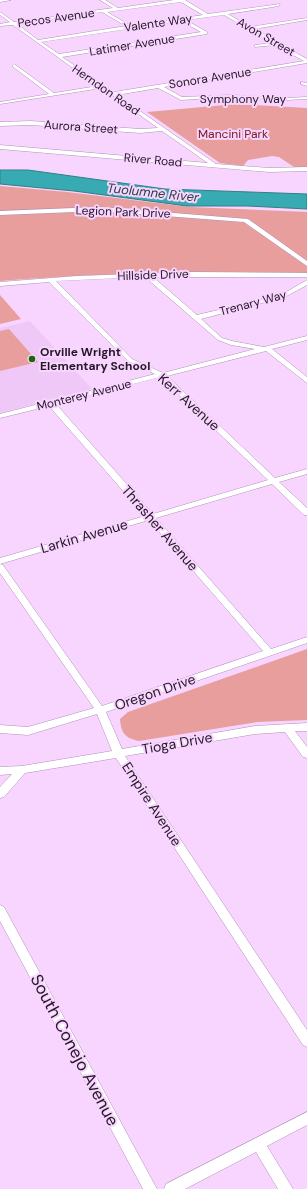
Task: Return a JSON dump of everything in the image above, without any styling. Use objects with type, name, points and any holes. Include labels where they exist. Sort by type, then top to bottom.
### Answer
[{"type":"street","points":[[0,1],[9,0]]},
{"type":"street","points":[[102,0],[118,9]]},
{"type":"street","points":[[147,0],[155,4]]},
{"type":"street","points":[[182,0],[208,16]]},
{"type":"street","name":"Pecos Avenue","points":[[0,26],[182,0]]},
{"type":"street","name":"Valente Way","points":[[37,41],[279,5],[272,0]]},
{"type":"street","points":[[237,6],[245,11]]},
{"type":"street","points":[[103,11],[130,28]]},
{"type":"street","name":"Herndon Road","points":[[0,13],[58,56],[214,165]]},
{"type":"street","name":"Avon Street","points":[[225,14],[278,43],[307,62]]},
{"type":"street","points":[[162,18],[169,22]]},
{"type":"street","points":[[250,28],[307,19]]},
{"type":"street","name":"Latimer Avenue","points":[[58,56],[205,33],[183,20]]},
{"type":"street","points":[[79,29],[90,33]]},
{"type":"street","points":[[257,46],[278,43]]},
{"type":"street","name":"Sonora Avenue","points":[[113,94],[307,62]]},
{"type":"street","points":[[14,65],[54,94]]},
{"type":"street","points":[[2,102],[102,87]]},
{"type":"street","name":"Symphony Way","points":[[160,87],[180,99],[226,96],[286,99],[307,98]]},
{"type":"street","points":[[254,97],[256,90]]},
{"type":"street","name":"Aurora Street","points":[[0,124],[30,123],[140,131],[162,129]]},
{"type":"street","name":"River Road","points":[[0,147],[269,170],[307,169]]},
{"type":"street","name":"Legion Park Drive","points":[[0,213],[99,209],[246,220],[299,259]]},
{"type":"street","points":[[299,259],[307,257]]},
{"type":"street","points":[[299,259],[307,264]]},
{"type":"street","points":[[147,275],[217,337],[224,341],[266,348],[307,381]]},
{"type":"street","name":"Hillside Drive","points":[[0,284],[147,275],[307,275]]},
{"type":"street","name":"Kerr Avenue","points":[[51,280],[130,360],[162,375],[307,513]]},
{"type":"street","name":"Trenary Way","points":[[195,318],[283,296],[294,292],[307,282]]},
{"type":"street","name":"Monterey Avenue","points":[[0,416],[307,338]]},
{"type":"street","name":"Thrasher Avenue","points":[[51,404],[270,653]]},
{"type":"street","name":"Larkin Avenue","points":[[0,561],[307,471]]},
{"type":"street","name":"Empire Avenue","points":[[0,566],[100,710],[118,753],[307,1041]]},
{"type":"street","name":"Oregon Drive","points":[[0,729],[28,731],[100,710],[307,640]]},
{"type":"street","points":[[289,727],[291,734],[307,754]]},
{"type":"street","name":"Tioga Drive","points":[[0,771],[22,770],[255,730],[307,727]]},
{"type":"street","points":[[0,794],[22,770]]},
{"type":"street","name":"South Conejo Avenue","points":[[0,910],[150,1189]]},
{"type":"street","points":[[171,1189],[258,1142],[307,1118]]},
{"type":"street","points":[[258,1142],[286,1189]]},
{"type":"shaded area","name":"Orville Wright Elementary School","points":[[30,321],[92,389],[0,413],[0,328]]},
{"type":"green space","name":"Mancini Park","points":[[236,104],[307,108],[307,167],[294,167],[279,157],[272,156],[248,160],[243,166],[220,163],[147,112]]},
{"type":"green space","points":[[0,186],[67,192],[190,207],[307,212],[307,273],[153,273],[0,281]]},
{"type":"green space","points":[[0,295],[21,319],[0,324]]},
{"type":"green space","points":[[9,329],[38,362],[0,371],[0,331]]},
{"type":"green space","points":[[307,649],[307,720],[257,722],[139,741],[127,736],[121,728],[120,719],[128,712]]},
{"type":"water","name":"Tuolumne River","points":[[0,170],[28,170],[165,189],[307,194],[307,209],[248,206],[187,206],[74,191],[0,184]]},
{"type":"place","name":"Orville Wright Elementary School","points":[[32,359]]}]
